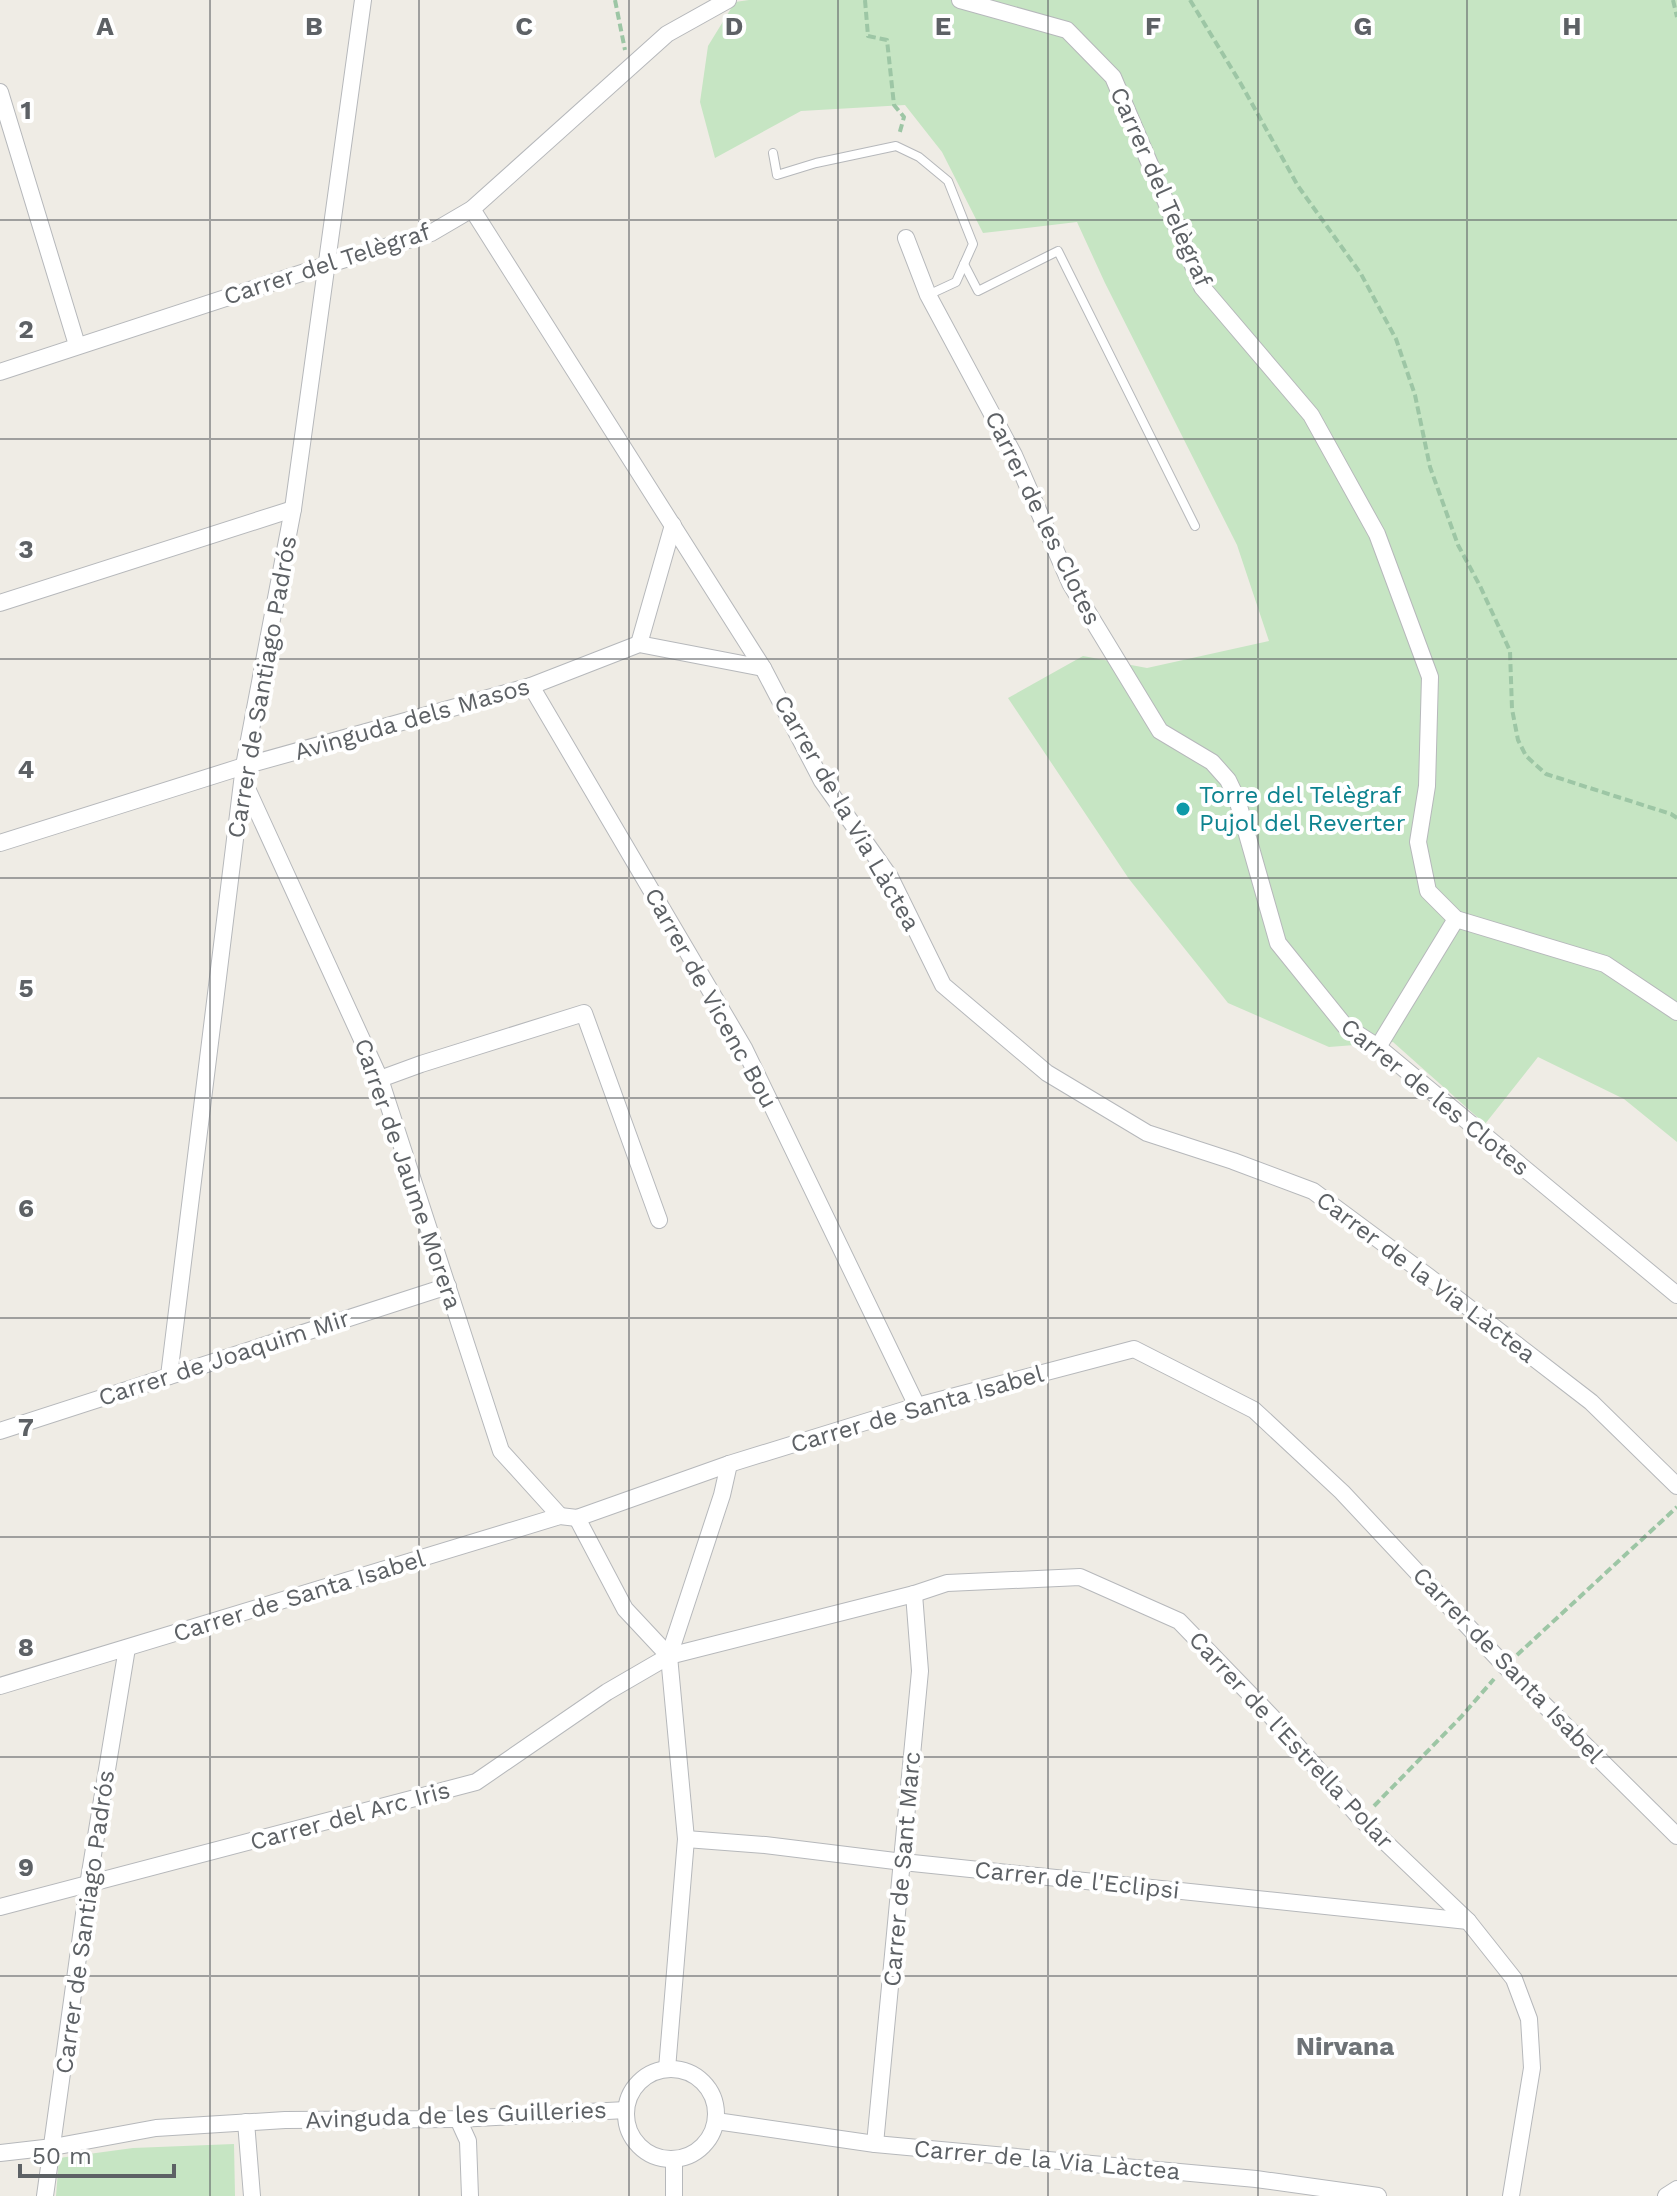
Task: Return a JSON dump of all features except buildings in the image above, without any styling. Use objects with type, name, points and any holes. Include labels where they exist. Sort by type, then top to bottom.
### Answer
[{"type":"street","name":"Carrer de Santiago Padrós","points":[[169,1376],[243,773],[293,509],[363,0]]},
{"type":"street","name":"Carrer del Telègraf","points":[[0,372],[431,233],[472,209],[667,34],[728,0]]},
{"type":"street","name":"Carrer del Telègraf","points":[[960,0],[1067,30],[1113,77],[1202,287],[1311,415],[1377,534],[1430,677],[1427,786],[1418,842],[1428,891],[1456,919]]},
{"type":"street","points":[[0,92],[6,132],[77,345]]},
{"type":"street","name":"Carrer de la Via Làctea","points":[[472,209],[763,668],[822,781],[890,877],[943,985],[1047,1073],[1147,1133],[1313,1191],[1591,1402],[1677,1486]]},
{"type":"street","name":"Carrer de les Clotes","points":[[906,238],[928,295],[1014,455],[1070,583],[1160,731],[1212,762],[1228,780],[1237,799],[1278,943],[1345,1026],[1378,1047],[1677,1295]]},
{"type":"street","points":[[0,603],[293,509]]},
{"type":"street","points":[[673,525],[639,644],[763,668]]},
{"type":"street","name":"Avinguda dels Masos","points":[[0,843],[531,686],[639,644]]},
{"type":"street","name":"Carrer de Vicenc Bou","points":[[531,686],[744,1048],[917,1406]]},
{"type":"street","name":"Carrer de Jaume Morera","points":[[243,773],[380,1079],[501,1451],[569,1517],[625,1609],[669,1656]]},
{"type":"street","points":[[1378,1047],[1456,919],[1605,964],[1677,1012]]},
{"type":"street","points":[[380,1079],[584,1013],[659,1220]]},
{"type":"street","name":"Carrer de Joaquim Mir","points":[[0,1431],[448,1286]]},
{"type":"street","name":"Carrer de Santa Isabel","points":[[0,1686],[569,1517],[917,1406],[1134,1349],[1254,1410],[1342,1492],[1505,1666],[1677,1836]]},
{"type":"street","points":[[667,2069],[686,1839],[669,1656],[722,1495],[729,1464]]},
{"type":"street","name":"Carrer de l'Estrella Polar","points":[[669,1656],[947,1583],[1080,1577],[1179,1621],[1271,1716],[1361,1819],[1468,1921],[1514,1979],[1529,2019],[1532,2068],[1511,2196]]},
{"type":"street","name":"Carrer de Sant Marc","points":[[875,2144],[920,1671],[914,1594]]},
{"type":"street","name":"Carrer de Santiago Padrós","points":[[45,2196],[88,1885],[127,1648]]},
{"type":"street","name":"Carrer del Arc Iris","points":[[0,1907],[476,1782],[607,1692],[669,1656]]},
{"type":"street","name":"Carrer de l'Eclipsi","points":[[686,1839],[1468,1921]]},
{"type":"street","points":[[667,2069],[680,2069],[693,2074],[706,2084],[716,2104],[716,2121],[711,2137],[701,2149],[674,2160],[646,2152],[635,2142],[628,2129],[626,2110],[635,2086],[652,2073],[667,2069]]},
{"type":"street","name":"Avinguda de les Guilleries","points":[[0,2153],[53,2147],[156,2128],[285,2120],[458,2119],[626,2110]]},
{"type":"street","points":[[458,2119],[468,2141],[470,2196]]},
{"type":"street","name":"Carrer de la Via Làctea","points":[[716,2121],[875,2144],[1256,2179],[1378,2196]]},
{"type":"street","points":[[246,2122],[252,2196]]},
{"type":"street","points":[[674,2160],[674,2196]]},
{"type":"street","points":[[1666,2196],[1677,2189]]},
{"type":"lane","points":[[773,153],[777,175],[816,163],[896,146],[919,157],[948,181],[973,244],[956,282],[928,295]]},
{"type":"lane","points":[[964,264],[978,291],[1058,251],[1195,526]]},
{"type":"path","points":[[615,0],[629,68]]},
{"type":"path","points":[[865,0],[868,36],[887,40],[894,105],[904,117],[895,149],[896,146]]},
{"type":"path","points":[[1190,0],[1298,186],[1361,274],[1396,339],[1415,395],[1430,467],[1458,545],[1510,651],[1512,709],[1518,740],[1526,756],[1546,774],[1677,818]]},
{"type":"path","points":[[1673,0],[1677,17]]},
{"type":"green space","points":[[1677,0],[1677,1142],[1624,1099],[1538,1057],[1485,1124],[1393,1042],[1329,1047],[1228,1003],[1129,879],[1008,698],[1083,656],[1147,668],[1269,641],[1237,545],[1077,222],[983,233],[942,152],[905,105],[801,111],[715,158],[700,102],[708,46],[735,2]]},
{"type":"green space","points":[[234,2144],[235,2196],[56,2196],[59,2158],[133,2148]]},
{"type":"place","name":"Torre del Telègraf Pujol del Reverter","points":[[1183,809]]},
{"type":"district","name":"Nirvana","points":[[1345,2046]]}]
